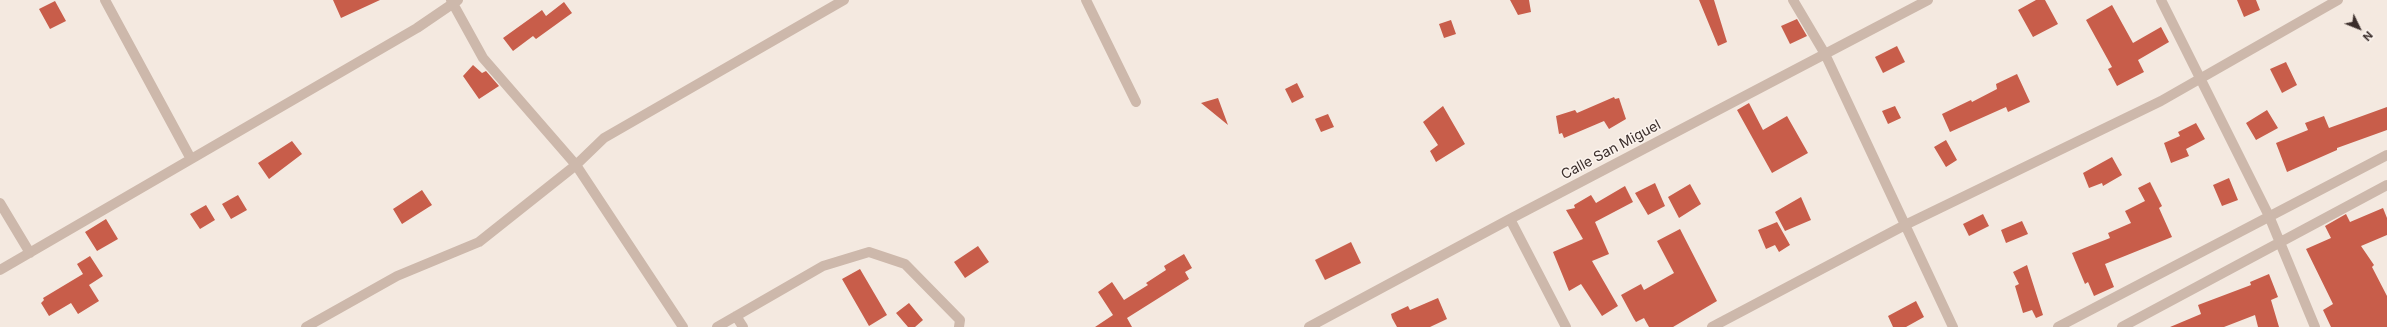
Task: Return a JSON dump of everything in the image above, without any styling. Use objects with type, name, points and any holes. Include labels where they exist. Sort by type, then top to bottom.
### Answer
[{"type":"street","points":[[105,0],[191,159]]},
{"type":"street","points":[[306,327],[397,276],[479,242],[576,165],[604,138],[844,0]]},
{"type":"street","points":[[1086,0],[1136,102]]},
{"type":"street","points":[[1793,0],[1825,54],[1953,327]]},
{"type":"street","name":"Calle San Miguel","points":[[1309,327],[1510,218],[1928,0]]},
{"type":"street","points":[[2162,0],[2199,79],[2269,216],[2315,327]]},
{"type":"street","points":[[1712,327],[1905,225],[2161,101],[2338,0]]},
{"type":"street","points":[[0,270],[417,28],[453,1],[483,58],[576,165],[683,327]]},
{"type":"street","points":[[2058,327],[2387,155]]},
{"type":"street","points":[[2122,327],[2387,185]]},
{"type":"street","points":[[0,203],[30,253]]},
{"type":"street","points":[[1510,218],[1566,327]]},
{"type":"street","points":[[716,327],[823,266],[869,252],[905,264],[960,320],[959,327]]},
{"type":"street","points":[[736,316],[743,327]]},
{"type":"building","points":[[333,0],[380,0],[341,18]]},
{"type":"building","points":[[1510,0],[1529,0],[1531,12],[1518,15]]},
{"type":"building","points":[[1699,0],[1714,0],[1727,42],[1718,46]]},
{"type":"building","points":[[2036,0],[2045,0],[2058,24],[2033,37],[2018,10]]},
{"type":"building","points":[[2237,0],[2256,0],[2260,10],[2244,17]]},
{"type":"building","points":[[55,1],[66,21],[50,29],[39,9]]},
{"type":"building","points":[[564,2],[572,13],[536,39],[533,36],[513,51],[503,38],[542,10],[546,16]]},
{"type":"building","points":[[2112,5],[2133,43],[2161,27],[2169,42],[2138,60],[2144,72],[2117,86],[2108,69],[2112,67],[2086,20]]},
{"type":"building","points":[[1797,19],[1807,36],[1790,44],[1781,26]]},
{"type":"building","points":[[1451,20],[1456,34],[1444,38],[1439,24]]},
{"type":"building","points":[[1897,46],[1905,62],[1883,73],[1875,57]]},
{"type":"building","points":[[2286,62],[2297,85],[2282,93],[2270,69]]},
{"type":"building","points":[[473,65],[482,73],[486,71],[499,86],[479,99],[463,76]]},
{"type":"building","points":[[2017,74],[2030,102],[2008,112],[2006,107],[1950,132],[1942,114],[1971,100],[1972,102],[1997,89],[1996,84]]},
{"type":"building","points":[[1297,83],[1304,97],[1292,103],[1285,89]]},
{"type":"building","points":[[1614,97],[1615,99],[1619,98],[1626,119],[1609,129],[1604,121],[1564,138],[1562,133],[1559,134],[1556,116],[1575,110],[1577,113]]},
{"type":"building","points":[[1218,98],[1228,125],[1201,103]]},
{"type":"building","points":[[1749,103],[1763,130],[1787,116],[1808,153],[1772,173],[1737,110]]},
{"type":"building","points":[[1443,106],[1465,144],[1436,162],[1430,151],[1438,145],[1423,122]]},
{"type":"building","points":[[1895,106],[1901,118],[1888,124],[1882,111]]},
{"type":"building","points":[[2387,107],[2387,130],[2337,148],[2337,150],[2287,172],[2276,143],[2308,130],[2305,123],[2324,116],[2329,128]]},
{"type":"building","points":[[2267,110],[2278,128],[2256,140],[2246,123]]},
{"type":"building","points":[[1328,114],[1334,127],[1321,132],[1315,119]]},
{"type":"building","points":[[2196,123],[2205,139],[2186,149],[2189,156],[2171,163],[2164,143],[2180,136],[2178,132]]},
{"type":"building","points":[[1946,140],[1957,160],[1946,167],[1934,147]]},
{"type":"building","points":[[292,141],[302,154],[269,179],[258,163]]},
{"type":"building","points":[[2112,157],[2122,175],[2103,186],[2102,183],[2089,188],[2083,173]]},
{"type":"building","points":[[2229,178],[2238,200],[2222,206],[2213,185]]},
{"type":"building","points":[[2150,182],[2162,206],[2159,208],[2172,237],[2105,264],[2114,287],[2094,296],[2088,282],[2085,284],[2072,253],[2110,238],[2108,233],[2131,223],[2125,211],[2145,201],[2138,188]]},
{"type":"building","points":[[1655,183],[1665,206],[1648,215],[1635,193]]},
{"type":"building","points":[[1690,184],[1701,204],[1679,218],[1668,197]]},
{"type":"building","points":[[1625,186],[1633,202],[1595,222],[1609,254],[1592,261],[1618,306],[1602,316],[1581,284],[1569,291],[1553,252],[1583,239],[1566,210],[1575,208],[1574,205],[1591,195],[1596,203]]},
{"type":"building","points":[[422,190],[432,205],[402,224],[393,209]]},
{"type":"building","points":[[238,195],[247,210],[231,219],[222,204]]},
{"type":"building","points":[[1801,197],[1811,220],[1785,231],[1775,212]]},
{"type":"building","points":[[206,205],[215,220],[200,229],[190,214]]},
{"type":"building","points":[[2383,208],[2387,218],[2387,235],[2361,246],[2374,265],[2372,267],[2387,296],[2387,327],[2331,327],[2323,310],[2333,304],[2306,249],[2331,238],[2325,226],[2346,214],[2350,222]]},
{"type":"building","points":[[1983,214],[1989,226],[1969,236],[1963,224]]},
{"type":"building","points":[[106,219],[118,239],[97,251],[85,232]]},
{"type":"building","points":[[2022,221],[2028,234],[2006,243],[2001,230]]},
{"type":"building","points":[[1777,222],[1790,245],[1779,252],[1775,245],[1766,249],[1758,230]]},
{"type":"building","points":[[1680,229],[1717,301],[1673,327],[1649,327],[1644,318],[1636,322],[1621,295],[1641,284],[1644,290],[1674,273],[1657,241]]},
{"type":"building","points":[[1351,242],[1361,263],[1325,280],[1315,260]]},
{"type":"building","points":[[978,246],[989,262],[965,278],[954,262]]},
{"type":"building","points":[[1184,254],[1192,268],[1185,272],[1189,279],[1127,318],[1132,327],[1095,327],[1113,315],[1098,292],[1112,282],[1124,300],[1148,285],[1146,283],[1166,270],[1164,266]]},
{"type":"building","points":[[90,256],[103,276],[89,285],[99,301],[78,314],[71,303],[49,316],[41,303],[44,300],[43,298],[83,274],[77,264]]},
{"type":"building","points":[[2027,265],[2043,315],[2036,318],[2032,310],[2023,313],[2015,286],[2019,284],[2013,272]]},
{"type":"building","points":[[860,269],[887,315],[869,326],[842,279]]},
{"type":"building","points":[[2269,274],[2278,297],[2271,300],[2279,327],[2258,327],[2255,315],[2224,327],[2170,327],[2201,314],[2198,305],[2251,285],[2250,282]]},
{"type":"building","points":[[1438,298],[1447,319],[1430,327],[1397,327],[1391,314],[1408,306],[1410,310]]},
{"type":"building","points":[[1916,301],[1924,317],[1906,327],[1893,327],[1888,316]]},
{"type":"building","points":[[909,303],[923,320],[915,327],[908,327],[896,313]]}]
